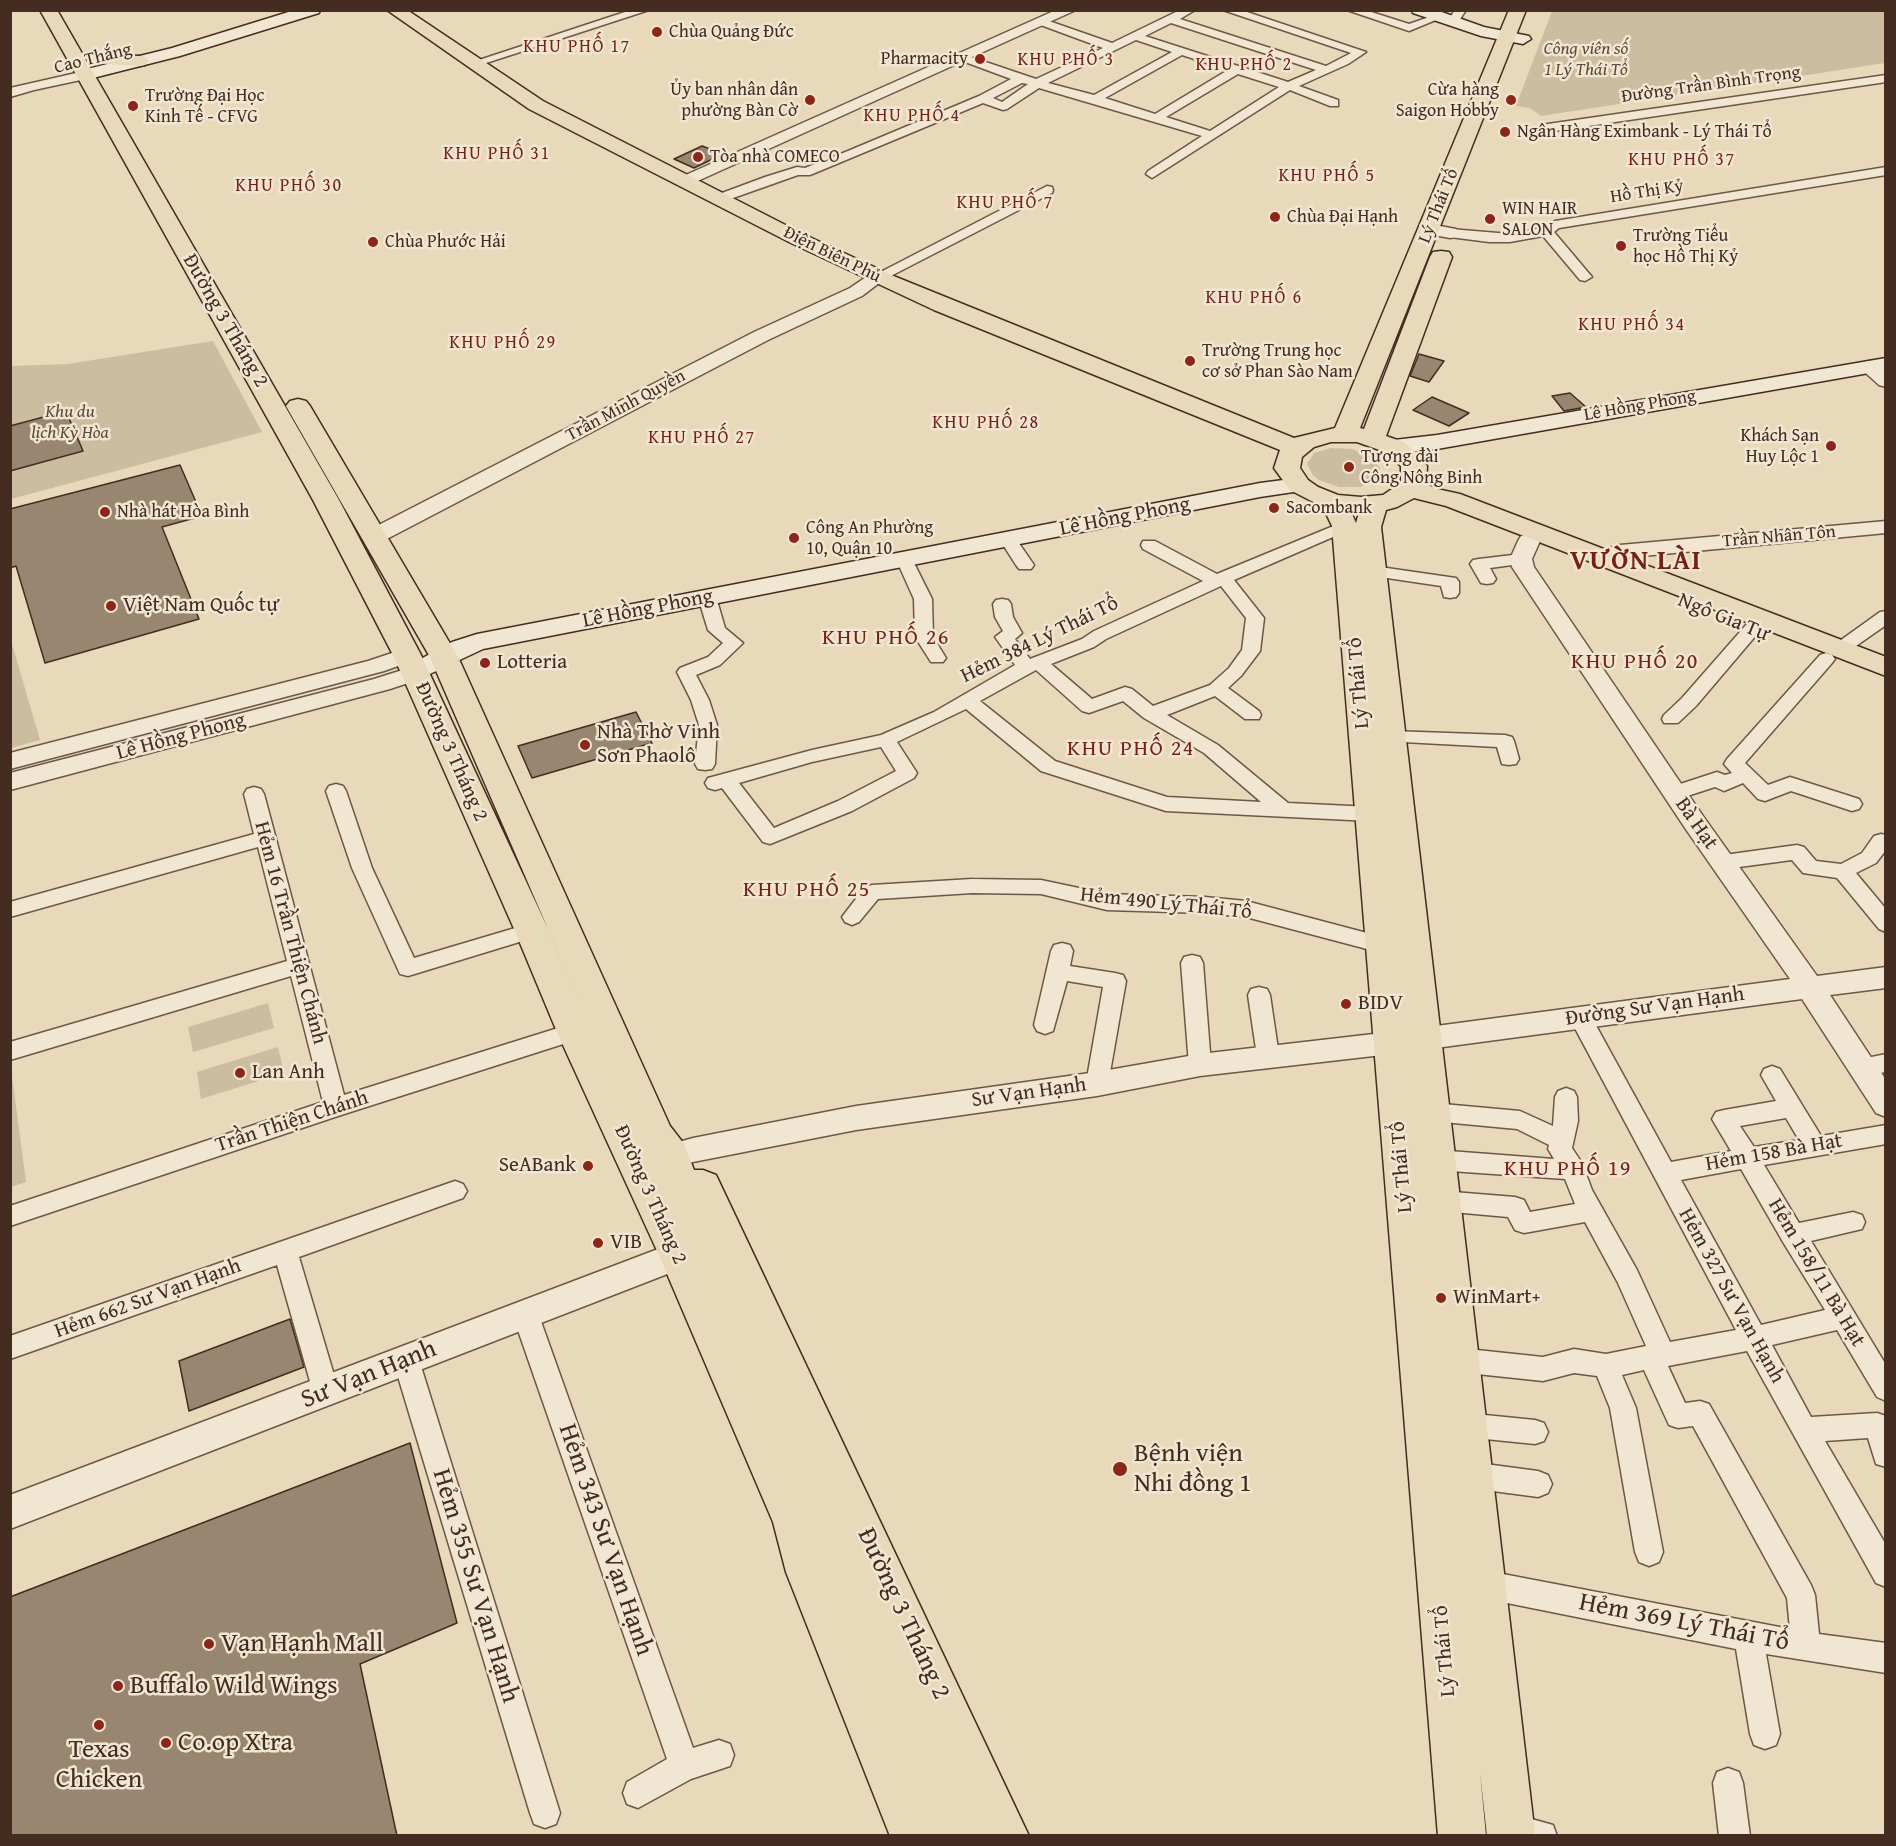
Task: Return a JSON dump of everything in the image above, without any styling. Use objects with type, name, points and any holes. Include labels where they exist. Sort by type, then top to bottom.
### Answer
[{"type":"main road","name":"Đường 3 Tháng 2","points":[[48,10],[97,73],[227,282]]},
{"type":"main road","name":"Cao Thắng","points":[[139,61],[174,53],[313,10]]},
{"type":"main road","name":"Điện Biên Phủ","points":[[395,10],[536,105],[719,200],[878,277],[1294,467],[1308,492],[1333,502]]},
{"type":"main road","points":[[1419,10],[1451,16],[1476,27],[1516,35]]},
{"type":"main road","name":"Lý Thái Tổ","points":[[1482,148],[1516,35],[1518,10]]},
{"type":"main road","name":"Lý Thái Tổ","points":[[1384,443],[1446,225],[1505,45],[1516,35],[1533,10]]},
{"type":"main road","name":"Đường 3 Tháng 2","points":[[88,40],[97,73],[251,366],[326,500],[411,664],[532,931],[574,1032],[663,1169],[703,1245],[774,1364],[819,1462],[1005,1836]]},
{"type":"main road","name":"Cao Thắng","points":[[97,73],[167,59],[174,53]]},
{"type":"main road","points":[[97,73],[139,61]]},
{"type":"main road","name":"Lý Thái Tổ","points":[[1345,434],[1446,225]]},
{"type":"main road","name":"Lê Hồng Phong","points":[[1384,443],[1437,442],[1627,407],[1881,373]]},
{"type":"main road","name":"Lê Hồng Phong","points":[[1419,483],[1450,455],[1881,373]]},
{"type":"main road","name":"Đường 3 Tháng 2","points":[[288,388],[439,648],[656,1135],[663,1169]]},
{"type":"main road","points":[[1294,467],[1316,437],[1345,434],[1384,443],[1409,459],[1419,483],[1400,497],[1375,504],[1333,502]]},
{"type":"main road","name":"Lê Hồng Phong","points":[[411,664],[439,648],[473,622],[1294,467]]},
{"type":"main road","name":"Lê Hồng Phong","points":[[439,648],[1260,490],[1294,467]]},
{"type":"main road","name":"Ngô Gia Tự","points":[[1419,483],[1443,506],[1525,550],[1752,629],[1833,654],[1886,667]]},
{"type":"main road","name":"Ngô Gia Tự","points":[[1419,483],[1451,499],[1602,557],[1833,654],[1886,682]]},
{"type":"main road","name":"Lý Thái Tổ","points":[[1333,502],[1343,518],[1345,532],[1382,945],[1407,1040],[1432,1112],[1482,1584],[1521,1833]]},
{"type":"main road","name":"Lý Thái Tổ","points":[[1375,504],[1368,527],[1391,737],[1407,1040],[1462,1836]]},
{"type":"main road","name":"Đường 3 Tháng 2","points":[[703,1245],[811,1516],[875,1648],[956,1836]]},
{"type":"main road","name":"Đường 3 Tháng 2","points":[[819,1462],[811,1516],[808,1572],[915,1836]]},
{"type":"main road","name":"Đường 3 Tháng 2","points":[[811,1516],[852,1554],[982,1836]]},
{"type":"street","points":[[472,64],[644,10]]},
{"type":"street","points":[[685,181],[1069,10]]},
{"type":"street","points":[[983,99],[1003,106],[1038,83],[1190,10]]},
{"type":"street","points":[[1152,174],[1289,86],[1328,70],[1360,52],[1228,10]]},
{"type":"street","points":[[1352,10],[1409,28],[1451,16]]},
{"type":"street","points":[[1172,20],[1328,70]]},
{"type":"street","points":[[1042,22],[1112,47]]},
{"type":"street","points":[[1137,37],[1319,96],[1334,104]]},
{"type":"street","points":[[1095,99],[1180,52]]},
{"type":"street","points":[[962,57],[1021,80],[1095,99],[1210,135]]},
{"type":"street","points":[[1155,119],[1236,70]]},
{"type":"street","name":"Cao Thắng","points":[[15,92],[32,93],[97,73]]},
{"type":"street","name":"Đường Trần Bình Trọng","points":[[1541,129],[1886,78]]},
{"type":"street","points":[[719,200],[770,180],[797,171],[806,172],[852,154],[983,99],[1021,80]]},
{"type":"street","name":"Hồ Thị Kỷ","points":[[1446,225],[1502,239],[1546,231],[1555,225],[1886,171]]},
{"type":"street","points":[[878,277],[1047,190]]},
{"type":"street","points":[[1546,231],[1585,277]]},
{"type":"street","name":"Trần Minh Quyền","points":[[375,536],[753,340],[856,292],[878,277]]},
{"type":"street","name":"Trần Nhân Tôn","points":[[1602,557],[1620,552],[1886,527]]},
{"type":"street","name":"Hẻm 384 Lý Thái Tổ","points":[[886,740],[907,773],[845,806],[770,837],[720,781],[886,740],[941,716],[1032,665],[1088,643],[1100,635],[1220,579],[1331,532],[1345,532]]},
{"type":"street","points":[[1008,540],[1025,565]]},
{"type":"street","points":[[1149,545],[1220,579],[1240,596],[1255,618],[1251,651],[1235,672],[1217,689],[1151,714]]},
{"type":"street","points":[[1487,579],[1479,564],[1525,550]]},
{"type":"street","name":"Bà Hạt","points":[[1525,550],[1523,567],[1886,1104]]},
{"type":"street","points":[[904,560],[923,599],[924,637],[937,658]]},
{"type":"street","points":[[1373,571],[1450,582],[1450,593]]},
{"type":"street","points":[[705,764],[708,725],[700,700],[686,672],[714,661],[734,644],[717,630],[707,597]]},
{"type":"street","points":[[1002,604],[1004,617],[1013,633],[1004,637],[1032,665],[1089,707],[1125,693],[1151,714],[1211,750],[1282,809]]},
{"type":"street","points":[[1852,804],[1790,784],[1765,794],[1734,764],[1833,654],[1886,616]]},
{"type":"street","points":[[1671,719],[1689,702],[1752,629]]},
{"type":"street","name":"Lê Hồng Phong","points":[[10,761],[376,666],[411,664]]},
{"type":"street","name":"Lê Hồng Phong","points":[[10,782],[382,684],[411,664]]},
{"type":"street","points":[[1217,689],[1252,715]]},
{"type":"street","points":[[968,700],[1048,766],[1166,804],[1371,814]]},
{"type":"street","points":[[1391,737],[1505,741],[1509,759]]},
{"type":"street","points":[[1675,793],[1717,779],[1724,784],[1745,774]]},
{"type":"street","points":[[336,791],[362,868],[408,968],[532,931]]},
{"type":"street","name":"Hẻm 16 Trần Thiện Chánh","points":[[254,794],[336,1107]]},
{"type":"street","points":[[10,910],[264,838]]},
{"type":"street","points":[[1724,862],[1797,852],[1810,868],[1843,872],[1869,858],[1881,841]]},
{"type":"street","points":[[1843,872],[1886,924]]},
{"type":"street","name":"Hẻm 490 Lý Thái Tổ","points":[[852,917],[872,892],[972,886],[1041,887],[1107,902],[1205,905],[1246,909],[1382,945]]},
{"type":"street","points":[[1045,1025],[1060,961],[1115,981],[1097,1084]]},
{"type":"street","points":[[1192,963],[1200,1065]]},
{"type":"street","points":[[10,1051],[298,966]]},
{"type":"street","name":"Đường Sư Vạn Hạnh","points":[[1407,1040],[1886,977]]},
{"type":"street","points":[[1259,995],[1268,1056]]},
{"type":"street","name":"Hẻm 327 Sư Vạn Hạnh","points":[[1580,1017],[1804,1430],[1886,1573]]},
{"type":"street","name":"Trần Thiện Chánh","points":[[10,1216],[336,1107],[574,1032]]},
{"type":"street","name":"Sư Vạn Hạnh","points":[[663,1169],[856,1118],[1097,1084],[1200,1065],[1407,1040]]},
{"type":"street","points":[[1860,1067],[1886,1063]]},
{"type":"street","points":[[1772,1075],[1815,1146]]},
{"type":"street","points":[[1566,1097],[1566,1121],[1560,1149],[1575,1170],[1581,1192],[1628,1278],[1678,1416],[1700,1413],[1801,1595],[1806,1647]]},
{"type":"street","name":"Hẻm 158/11 Bà Hạt","points":[[1792,1108],[1724,1119],[1886,1389]]},
{"type":"street","points":[[1432,1112],[1520,1120],[1562,1141]]},
{"type":"street","name":"Hẻm 158 Bà Hạt","points":[[1663,1173],[1886,1134]]},
{"type":"street","points":[[1436,1160],[1575,1170]]},
{"type":"street","name":"Hẻm 662 Sư Vạn Hạnh","points":[[10,1348],[455,1191]]},
{"type":"street","points":[[1441,1201],[1515,1207],[1524,1222],[1591,1211]]},
{"type":"street","points":[[1792,1235],[1853,1222]]},
{"type":"street","name":"Sư Vạn Hạnh","points":[[10,1512],[703,1245]]},
{"type":"street","points":[[285,1250],[326,1392]]},
{"type":"street","name":"Hẻm 343 Sư Vạn Hạnh","points":[[525,1313],[684,1766]]},
{"type":"street","points":[[1458,1360],[1544,1369],[1574,1361],[1606,1366],[1754,1338],[1844,1317]]},
{"type":"street","name":"Hẻm 355 Sư Vạn Hạnh","points":[[406,1360],[545,1813]]},
{"type":"street","points":[[1606,1366],[1623,1407],[1649,1552]]},
{"type":"street","points":[[1465,1425],[1535,1432]]},
{"type":"street","points":[[1804,1430],[1877,1425],[1886,1455]]},
{"type":"street","points":[[1470,1475],[1538,1484]]},
{"type":"street","name":"Hẻm 369 Lý Thái Tổ","points":[[1482,1584],[1749,1637],[1886,1658]]},
{"type":"street","points":[[1749,1637],[1765,1734]]},
{"type":"street","points":[[638,1793],[684,1766],[719,1755]]},
{"type":"street","points":[[1728,1783],[1735,1836]]},
{"type":"green space","name":"Công viên số 1 Lý Thái Tổ","points":[[1552,11],[1885,11],[1885,63],[1541,116],[1530,108],[1516,106]]},
{"type":"green space","name":"Khu du lịch Kỳ Hòa","points":[[213,341],[262,432],[11,499],[11,366],[68,364]]},
{"type":"green space","points":[[1331,448],[1352,449],[1371,457],[1380,468],[1380,474],[1376,480],[1360,487],[1339,487],[1319,480],[1307,464],[1314,453]]},
{"type":"green space","points":[[10,637],[40,740],[11,748],[10,748]]},
{"type":"green space","name":"Lan Anh","points":[[268,1003],[274,1028],[193,1052],[188,1027]]},
{"type":"green space","name":"Lan Anh","points":[[278,1047],[284,1073],[201,1099],[197,1072]]},
{"type":"green space","points":[[10,1061],[26,1182],[11,1187],[10,1187]]},
{"type":"building","name":"Tòa nhà COMECO","points":[[702,146],[723,154],[694,168],[674,159]]},
{"type":"building","points":[[1419,354],[1444,361],[1429,382],[1410,376]]},
{"type":"building","points":[[1570,393],[1586,407],[1564,411],[1552,396]]},
{"type":"building","points":[[1432,397],[1469,413],[1449,426],[1413,410]]},
{"type":"building","points":[[66,411],[83,451],[10,471],[10,426]]},
{"type":"building","points":[[180,465],[202,516],[162,527],[199,619],[45,663],[16,566],[10,568],[10,509]]},
{"type":"building","name":"Nhà Thờ Vinh Sơn Phaolô","points":[[636,712],[652,743],[532,778],[518,746]]},
{"type":"building","points":[[290,1319],[304,1367],[189,1411],[179,1361]]},
{"type":"building","name":"Vạn Hạnh Mall","points":[[410,1443],[457,1623],[360,1664],[397,1836],[10,1836],[10,1597]]},
{"type":"place","name":"Chùa Quảng Đức","points":[[657,32]]},
{"type":"place","name":"Pharmacity","points":[[980,59]]},
{"type":"place","name":"Ủy ban nhân dân phường Bàn Cờ","points":[[810,100]]},
{"type":"place","name":"Cừa hàng Saigon Hobby","points":[[1511,100]]},
{"type":"place","name":"Trường Đại Học Kinh Tế - CFVG","points":[[133,106]]},
{"type":"place","name":"Ngân Hàng Eximbank - Lý Thái Tổ","points":[[1505,132]]},
{"type":"place","name":"Tòa nhà COMECO","points":[[698,157]]},
{"type":"place","name":"Chùa Đại Hạnh","points":[[1275,217]]},
{"type":"place","name":"WIN HAIR SALON","points":[[1490,219]]},
{"type":"place","name":"Chùa Phước Hải","points":[[373,242]]},
{"type":"place","name":"Trường Tiểu học Hồ Thị Kỷ","points":[[1621,246]]},
{"type":"place","name":"Trường Trung học cơ sở Phan Sào Nam","points":[[1190,361]]},
{"type":"place","name":"Khách Sạn Huy Lộc 1","points":[[1831,446]]},
{"type":"place","name":"Tượng đài Công Nông Binh","points":[[1349,467]]},
{"type":"place","name":"Sacombank","points":[[1274,508]]},
{"type":"place","name":"Nhà hát Hòa Bình","points":[[105,512]]},
{"type":"place","name":"Công An Phường 10, Quận 10","points":[[794,538]]},
{"type":"place","name":"Việt Nam Quốc tự","points":[[111,606]]},
{"type":"place","name":"Lotteria","points":[[485,663]]},
{"type":"place","name":"Nhà Thờ Vinh Sơn Phaolô","points":[[585,745]]},
{"type":"place","name":"BIDV","points":[[1346,1004]]},
{"type":"place","name":"Lan Anh","points":[[240,1073]]},
{"type":"place","name":"SeABank","points":[[588,1166]]},
{"type":"place","name":"VIB","points":[[598,1243]]},
{"type":"place","name":"WinMart+","points":[[1441,1298]]},
{"type":"place","name":"Bệnh viện Nhi đồng 1","points":[[1120,1469]]},
{"type":"place","name":"Vạn Hạnh Mall","points":[[209,1644]]},
{"type":"place","name":"Buffalo Wild Wings","points":[[118,1686]]},
{"type":"place","name":"Texas Chicken","points":[[99,1725]]},
{"type":"place","name":"Co.op Xtra","points":[[166,1743]]},
{"type":"district","name":"KHU PHỐ 17","points":[[577,47]]},
{"type":"district","name":"KHU PHỐ 3","points":[[1066,60]]},
{"type":"district","name":"KHU PHỐ 2","points":[[1244,65]]},
{"type":"district","name":"KHU PHỐ 4","points":[[912,116]]},
{"type":"district","name":"KHU PHỐ 31","points":[[497,154]]},
{"type":"district","name":"KHU PHỐ 37","points":[[1682,160]]},
{"type":"district","name":"KHU PHỐ 5","points":[[1327,176]]},
{"type":"district","name":"KHU PHỐ 30","points":[[289,186]]},
{"type":"district","name":"KHU PHỐ 7","points":[[1005,203]]},
{"type":"district","name":"KHU PHỐ 6","points":[[1254,298]]},
{"type":"district","name":"KHU PHỐ 34","points":[[1632,325]]},
{"type":"district","name":"KHU PHỐ 29","points":[[503,343]]},
{"type":"district","name":"KHU PHỐ 28","points":[[986,423]]},
{"type":"district","name":"KHU PHỐ 27","points":[[702,438]]},
{"type":"district","name":"VƯỜN LÀI","points":[[1636,562]]},
{"type":"district","name":"KHU PHỐ 26","points":[[886,638]]},
{"type":"district","name":"KHU PHỐ 20","points":[[1635,662]]},
{"type":"district","name":"KHU PHỐ 24","points":[[1131,749]]},
{"type":"district","name":"KHU PHỐ 25","points":[[807,890]]},
{"type":"district","name":"KHU PHỐ 19","points":[[1568,1169]]}]
